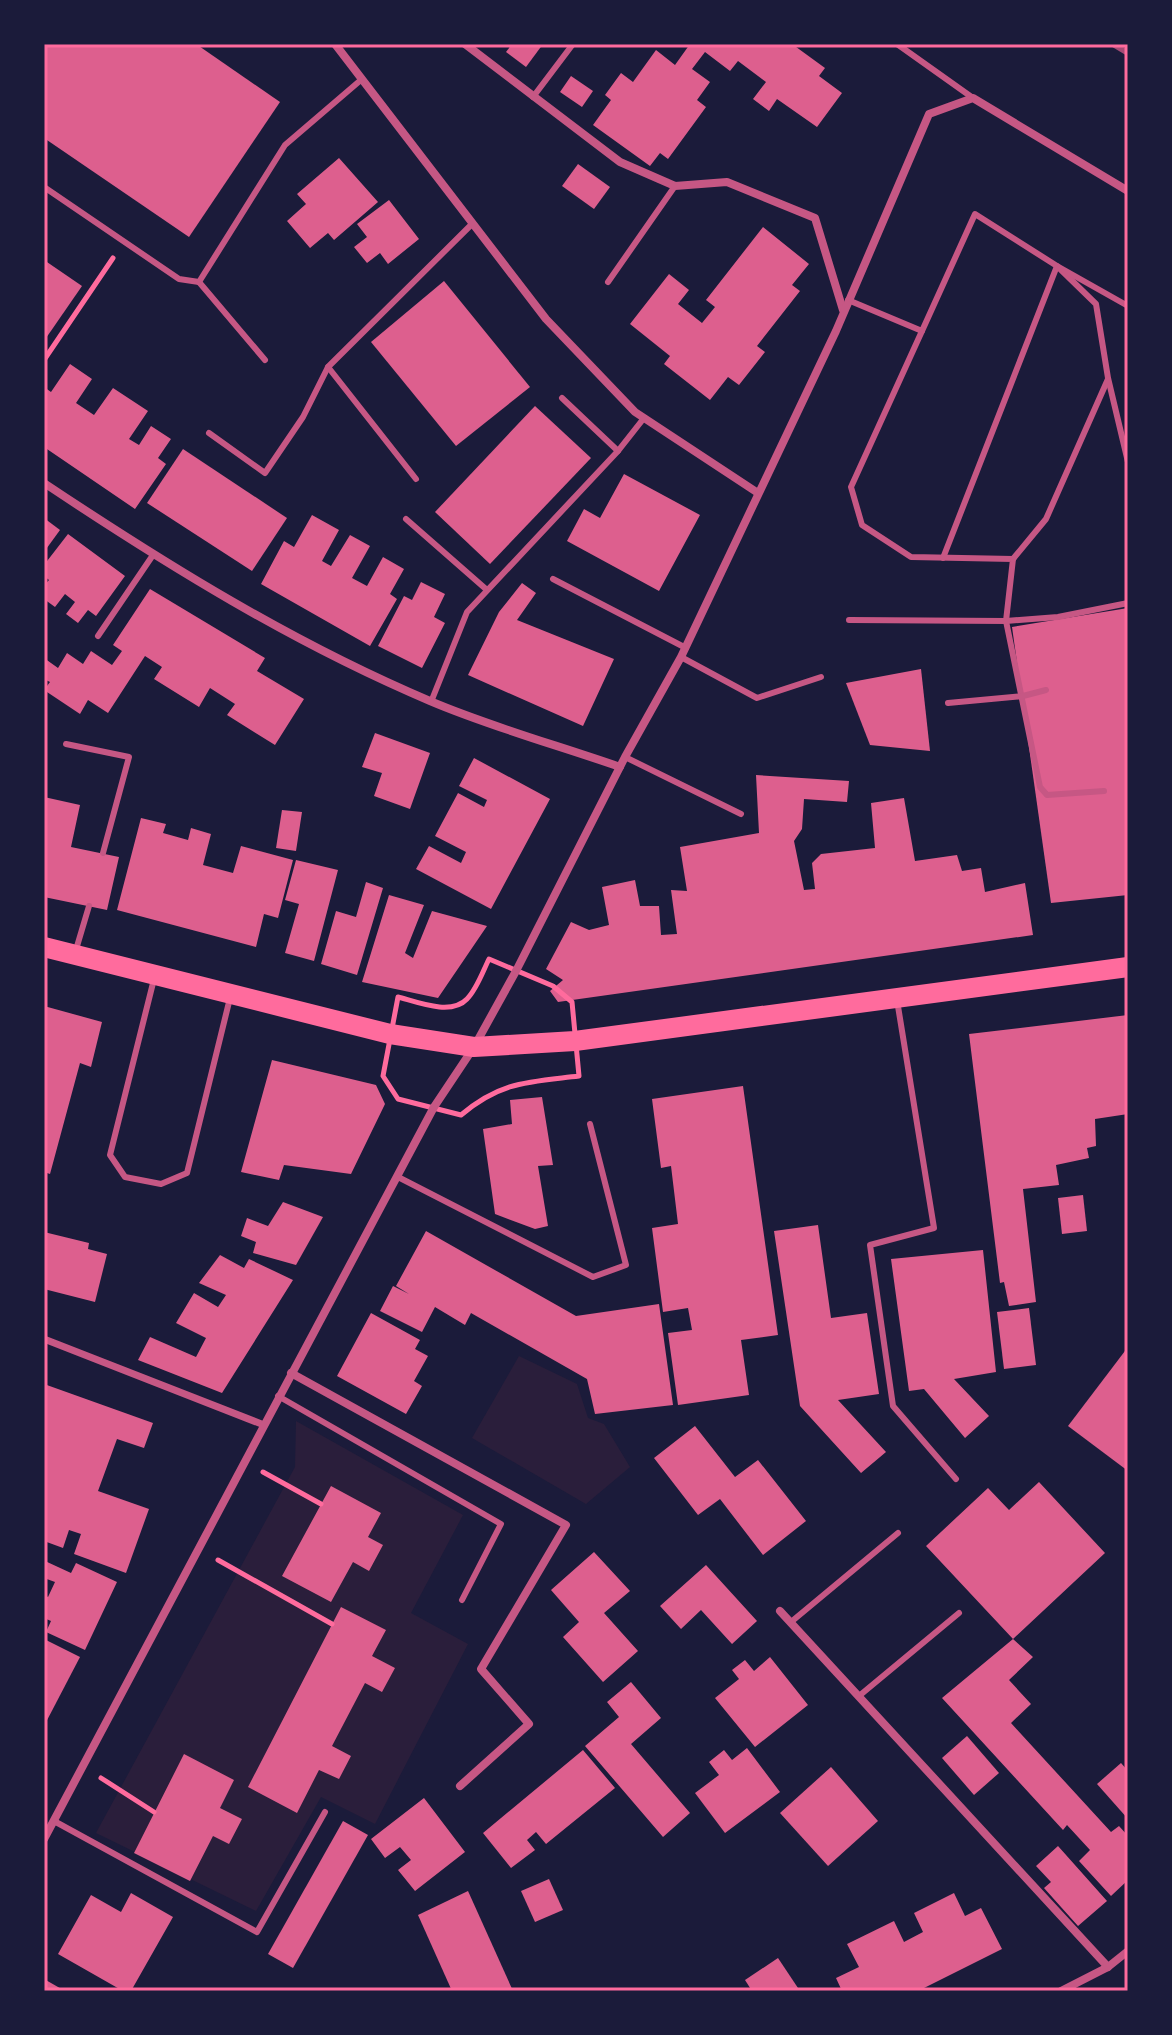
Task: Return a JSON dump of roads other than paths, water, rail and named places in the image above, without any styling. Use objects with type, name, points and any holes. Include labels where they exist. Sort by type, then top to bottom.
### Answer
[{"type":"main road","points":[[44,947],[390,1034],[474,1047],[575,1041],[1128,967]]},
{"type":"street","points":[[335,44],[546,319],[635,412],[758,493]]},
{"type":"street","points":[[465,44],[620,162],[675,186],[727,182],[815,218],[843,310]]},
{"type":"street","points":[[44,1839],[278,1396],[434,1107],[474,1047],[516,971],[625,757],[684,652],[836,331],[929,114],[973,98],[1128,191]]},
{"type":"street","points":[[44,483],[153,555],[269,623],[431,702],[620,767]]},
{"type":"street","points":[[44,1339],[264,1425]]},
{"type":"street","points":[[291,1373],[566,1525],[481,1669],[529,1724],[460,1786]]},
{"type":"street","points":[[780,1611],[1108,1967]]},
{"type":"street","points":[[1061,1991],[1108,1967],[1128,1951]]},
{"type":"lane","points":[[533,97],[573,44]]},
{"type":"lane","points":[[897,44],[973,98]]},
{"type":"lane","points":[[199,282],[285,145],[362,79]]},
{"type":"lane","points":[[608,282],[675,186]]},
{"type":"lane","points":[[44,187],[179,279],[199,282],[265,360]]},
{"type":"lane","points":[[1013,559],[911,557],[862,525],[851,487],[975,214],[1128,306]]},
{"type":"lane","points":[[209,433],[265,473],[303,417],[328,367],[473,223]]},
{"type":"lane","points":[[1057,266],[1096,304],[1108,378],[1128,462]]},
{"type":"lane","points":[[943,558],[1057,266]]},
{"type":"lane","points":[[848,300],[922,331]]},
{"type":"lane","points":[[328,367],[416,479]]},
{"type":"lane","points":[[1104,791],[1047,795],[1040,787],[1006,621],[1013,559],[1046,519],[1108,378]]},
{"type":"lane","points":[[562,398],[618,451]]},
{"type":"lane","points":[[431,702],[467,612],[618,451],[644,418]]},
{"type":"lane","points":[[406,519],[487,590]]},
{"type":"lane","points":[[98,636],[153,555]]},
{"type":"lane","points":[[553,579],[684,652],[757,698],[821,677]]},
{"type":"lane","points":[[849,620],[1006,621],[1058,617],[1128,603]]},
{"type":"lane","points":[[948,703],[1023,696],[1046,690]]},
{"type":"lane","points":[[66,744],[129,757],[103,853]]},
{"type":"lane","points":[[625,757],[741,814]]},
{"type":"lane","points":[[75,954],[89,906]]},
{"type":"lane","points":[[154,976],[110,1155],[125,1177],[161,1184],[187,1173],[231,995]]},
{"type":"lane","points":[[896,998],[934,1228],[870,1245],[893,1406],[956,1479]]},
{"type":"lane","points":[[398,1177],[593,1277],[626,1265],[590,1124]]},
{"type":"lane","points":[[278,1396],[501,1524],[462,1600]]},
{"type":"lane","points":[[791,1622],[898,1533]]},
{"type":"lane","points":[[859,1696],[959,1613]]},
{"type":"lane","points":[[54,1821],[257,1932],[325,1812]]},
{"type":"railway","points":[[1113,44],[1128,53]]}]
